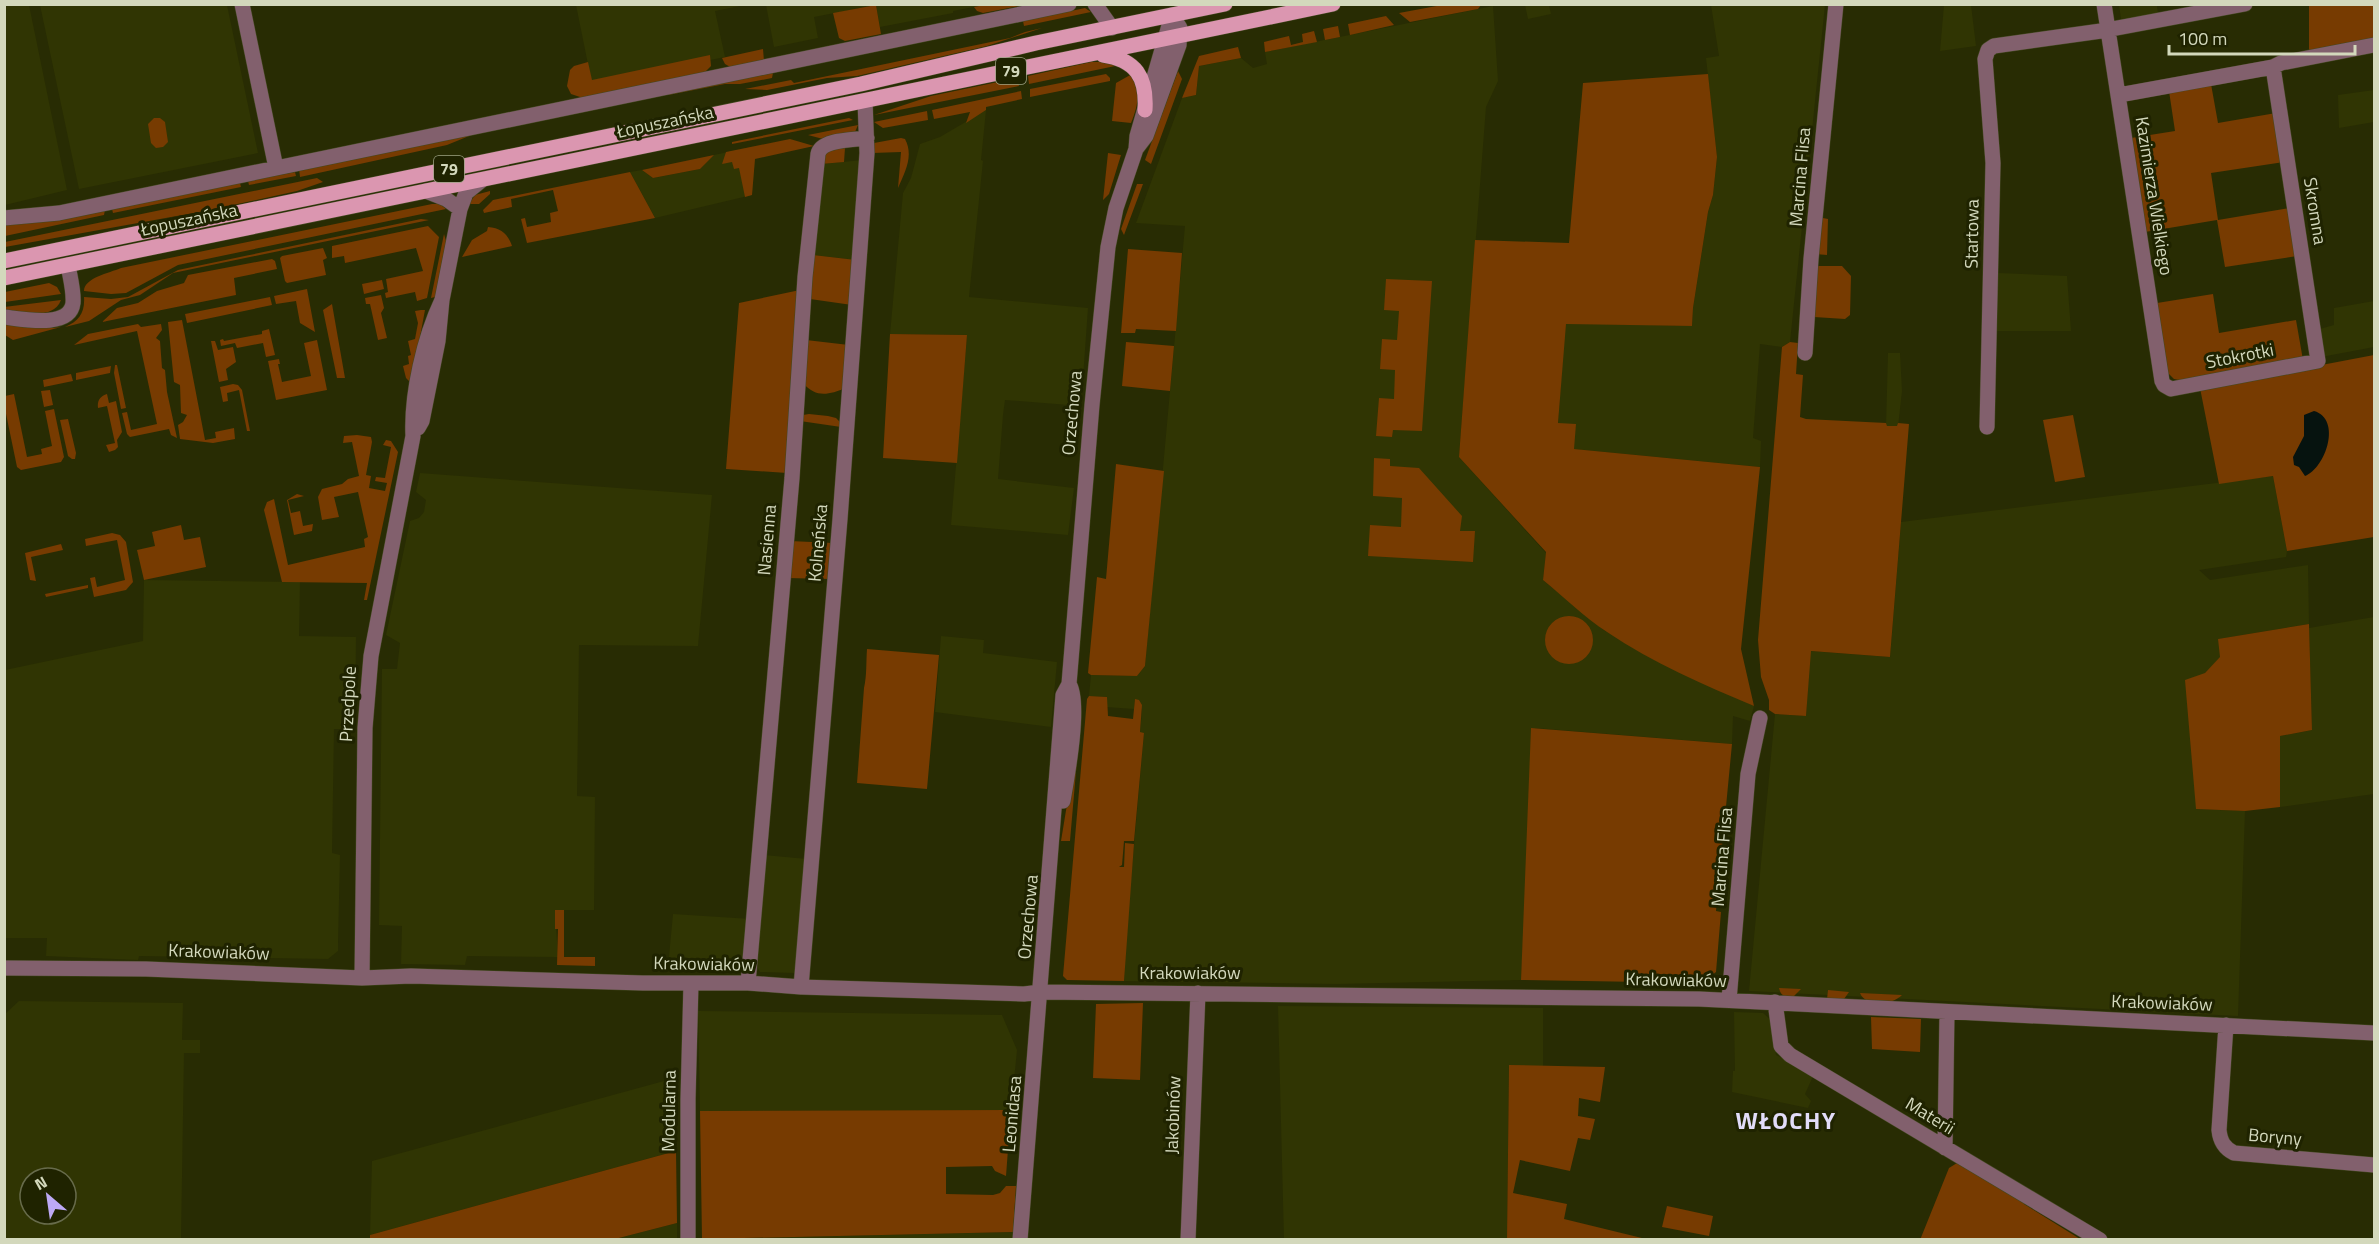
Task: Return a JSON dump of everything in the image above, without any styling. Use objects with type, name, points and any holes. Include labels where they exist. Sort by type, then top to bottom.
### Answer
[{"type":"main road","name":"Łopuszańska","points":[[4,261],[861,84],[1225,4]]},
{"type":"main road","name":"Łopuszańska","points":[[4,278],[1333,4]]},
{"type":"main road","points":[[1094,54],[1119,57],[1133,66],[1142,82],[1146,110]]},
{"type":"street","points":[[242,4],[276,168]]},
{"type":"street","points":[[4,218],[59,213],[1069,4]]},
{"type":"street","points":[[1095,4],[1112,28]]},
{"type":"street","name":"Marcina Flisa","points":[[1805,353],[1812,247],[1836,4]]},
{"type":"street","name":"Kazimierza Wielkiego","points":[[2104,4],[2120,95],[2162,381],[2170,389]]},
{"type":"street","points":[[2108,30],[2245,4]]},
{"type":"street","points":[[1172,15],[1178,22],[1181,36]]},
{"type":"street","name":"Orzechowa","points":[[1041,992],[1053,845],[1068,768],[1074,696],[1070,684],[1080,534],[1108,247],[1116,208],[1136,149],[1137,136],[1172,15]]},
{"type":"street","name":"Startowa","points":[[1987,427],[1992,163],[1985,59],[1988,50],[1994,46],[2108,30]]},
{"type":"street","name":"Orzechowa","points":[[1136,149],[1146,136],[1181,36]]},
{"type":"street","points":[[2120,95],[2273,67],[2281,63],[2374,45]]},
{"type":"street","name":"Skromna","points":[[2273,67],[2318,361]]},
{"type":"street","name":"Kolneńska","points":[[801,987],[839,531],[867,153],[865,101]]},
{"type":"street","name":"Nasienna","points":[[748,983],[779,639],[805,278],[817,160],[819,149],[825,145],[867,138]]},
{"type":"street","name":"Przedpole","points":[[363,978],[365,728],[370,656],[413,436],[422,421],[460,209],[466,193],[482,180]]},
{"type":"street","points":[[426,191],[446,199],[460,209]]},
{"type":"street","points":[[4,317],[49,321],[65,315],[71,309],[73,300],[68,265]]},
{"type":"street","name":"Stokrotki","points":[[2170,389],[2318,361]]},
{"type":"street","name":"Marcina Flisa","points":[[1729,1000],[1748,774],[1760,717]]},
{"type":"street","name":"Krakowiaków","points":[[4,968],[146,969],[363,978],[411,976],[748,983],[801,987],[1024,994],[1041,992],[1198,993],[1729,1000],[2374,1033]]},
{"type":"street","name":"Modularna","points":[[688,1239],[688,1099],[692,983]]},
{"type":"street","name":"Leonidasa","points":[[1020,1239],[1041,992]]},
{"type":"street","name":"Jakobinów","points":[[1188,1239],[1198,993]]},
{"type":"street","name":"Materii","points":[[1775,1002],[1778,1032],[1781,1046],[1785,1051],[2100,1239]]},
{"type":"street","points":[[1945,1148],[1947,1012]]},
{"type":"street","name":"Boryny","points":[[2226,1025],[2219,1130],[2227,1149],[2234,1153],[2374,1165]]},
{"type":"shaded area","points":[[5,4],[29,5],[67,190],[5,205]]},
{"type":"shaded area","points":[[40,5],[227,5],[258,153],[79,189]]},
{"type":"shaded area","points":[[576,5],[745,5],[715,11],[725,57],[592,84]]},
{"type":"shaded area","points":[[766,5],[876,5],[814,17],[818,38],[774,47]]},
{"type":"shaded area","points":[[876,5],[984,5],[880,27]]},
{"type":"shaded area","points":[[876,5],[881,34],[845,41],[839,38],[833,13]]},
{"type":"shaded area","points":[[1025,5],[983,13],[974,7]]},
{"type":"shaded area","points":[[1442,5],[1481,5],[1478,9],[1410,22],[1399,13]]},
{"type":"shaded area","points":[[1525,5],[1549,5],[1551,14],[1528,19]]},
{"type":"shaded area","points":[[1711,5],[1825,5],[1790,342],[1782,347],[1760,344],[1753,438],[1761,441],[1760,467],[1573,449],[1558,423],[1565,323],[1692,326],[1717,157],[1706,58],[1719,56]]},
{"type":"shaded area","points":[[1944,5],[1971,5],[1976,46],[1940,51]]},
{"type":"shaded area","points":[[2119,5],[2157,5],[2158,14],[2121,19]]},
{"type":"shaded area","points":[[2309,5],[2374,5],[2374,41],[2309,51]]},
{"type":"shaded area","points":[[1493,6],[1498,81],[1486,107],[1459,457],[1546,553],[1543,580],[1605,631],[1754,706],[1750,721],[1733,716],[1732,744],[1535,728],[1521,980],[1336,984],[1124,981],[1144,733],[1140,733],[1142,710],[1135,700],[1134,709],[1106,707],[1107,697],[1089,696],[1091,675],[1137,676],[1145,666],[1185,226],[1136,223],[1182,98],[1196,95],[1199,66],[1241,58],[1253,68],[1267,64],[1265,52]]},
{"type":"shaded area","points":[[1085,8],[1091,12],[1024,26],[1023,21]]},
{"type":"shaded area","points":[[1386,16],[1394,25],[1350,35],[1348,24]]},
{"type":"shaded area","points":[[1338,26],[1340,37],[1325,40],[1323,29]]},
{"type":"shaded area","points":[[1042,28],[987,46],[857,76],[827,78],[767,90],[745,89],[791,80],[794,83],[1010,38]]},
{"type":"shaded area","points":[[1314,31],[1317,42],[1265,52],[1264,42],[1289,36],[1291,45],[1303,42],[1302,34]]},
{"type":"shaded area","points":[[1238,47],[1241,58],[1199,66],[1196,95],[1182,98],[1199,56]]},
{"type":"shaded area","points":[[763,49],[764,61],[732,68],[725,64],[722,58]]},
{"type":"shaded area","points":[[710,55],[711,66],[704,73],[583,98],[571,94],[567,86],[570,70],[574,66],[588,62],[592,80]]},
{"type":"shaded area","points":[[1091,62],[1109,62],[1120,65],[1029,84],[1028,76]]},
{"type":"shaded area","points":[[1178,71],[1182,79],[1151,164],[1145,160]]},
{"type":"shaded area","points":[[773,73],[772,78],[666,94]]},
{"type":"shaded area","points":[[1106,74],[1110,81],[1030,97],[1030,89]]},
{"type":"shaded area","points":[[1132,74],[1137,87],[1138,99],[1131,123],[1112,121],[1116,83]]},
{"type":"shaded area","points":[[1708,74],[1717,157],[1692,326],[1566,324],[1558,423],[1576,424],[1574,449],[1760,467],[1741,649],[1754,706],[1698,682],[1642,654],[1574,607],[1543,580],[1546,552],[1459,457],[1475,240],[1569,243],[1583,83]]},
{"type":"shaded area","points":[[1017,78],[1019,86],[874,115],[931,96]]},
{"type":"shaded area","points":[[2211,84],[2218,123],[2276,113],[2284,162],[2211,173],[2218,220],[2290,208],[2297,256],[2225,267],[2217,220],[2145,232],[2131,138],[2175,131],[2169,91]]},
{"type":"shaded area","points":[[2374,90],[2374,122],[2339,128],[2338,95]]},
{"type":"shaded area","points":[[1021,91],[1022,99],[986,107],[986,110],[966,123],[970,112],[934,119],[932,110]]},
{"type":"shaded area","points":[[986,110],[969,297],[1088,308],[1081,406],[1005,400],[1003,415],[998,479],[1074,488],[1068,535],[951,525],[967,335],[890,334],[903,193],[911,178],[920,144],[940,137]]},
{"type":"shaded area","points":[[927,111],[928,120],[883,128],[874,122]]},
{"type":"shaded area","points":[[154,118],[160,118],[165,122],[168,142],[163,147],[156,148],[151,143],[148,124]]},
{"type":"shaded area","points":[[849,118],[853,120],[732,144],[732,142]]},
{"type":"shaded area","points":[[858,125],[855,132],[823,139],[808,135]]},
{"type":"shaded area","points":[[474,134],[447,145],[300,177],[299,169]]},
{"type":"shaded area","points":[[790,139],[814,146],[755,159],[752,195],[745,197],[739,168],[734,169],[732,162],[722,164],[726,152]]},
{"type":"shaded area","points":[[905,139],[908,145],[909,158],[898,188],[901,152],[872,153],[874,143]]},
{"type":"shaded area","points":[[756,146],[752,195],[655,218],[630,172],[642,170],[653,178],[700,169],[714,155]]},
{"type":"shaded area","points":[[845,148],[844,162],[821,164],[822,156],[829,149]]},
{"type":"shaded area","points":[[1108,153],[1121,155],[1109,194],[1103,200]]},
{"type":"shaded area","points":[[714,155],[700,169],[653,178],[642,170]]},
{"type":"shaded area","points":[[863,160],[856,260],[813,255],[821,164]]},
{"type":"shaded area","points":[[295,172],[296,176],[249,185],[248,181]]},
{"type":"shaded area","points":[[630,172],[655,218],[527,243],[521,219],[525,218],[527,227],[551,222],[550,213],[558,211],[553,190],[511,199],[512,207],[484,213],[483,210],[493,200]]},
{"type":"shaded area","points":[[317,178],[323,182],[297,191],[210,210],[5,247],[5,242]]},
{"type":"shaded area","points":[[240,183],[241,187],[113,213],[112,209]]},
{"type":"shaded area","points":[[1137,184],[1143,184],[1124,235],[1121,229]]},
{"type":"shaded area","points":[[490,191],[490,194],[479,204],[469,204],[475,195]]},
{"type":"shaded area","points":[[440,204],[446,209],[178,265],[126,293],[84,291],[85,286],[93,279],[121,268]]},
{"type":"shaded area","points":[[105,210],[104,215],[5,236],[5,225]]},
{"type":"shaded area","points":[[421,219],[429,220],[173,273],[140,295],[121,300],[89,321],[65,327],[80,316],[84,297],[111,299],[128,297],[178,270]]},
{"type":"shaded area","points":[[1828,219],[1827,255],[1815,254],[1818,220]]},
{"type":"shaded area","points":[[428,226],[439,237],[427,298],[417,301],[415,292],[386,298],[385,293],[388,292],[386,279],[423,271],[416,248],[345,263],[344,256],[332,258],[332,246]]},
{"type":"shaded area","points":[[488,227],[503,232],[512,246],[462,257],[472,240],[487,231]]},
{"type":"shaded area","points":[[444,234],[446,241],[435,297],[431,298]]},
{"type":"shaded area","points":[[323,248],[327,258],[323,260],[326,275],[287,283],[285,281],[280,258],[282,256]]},
{"type":"shaded area","points":[[1128,249],[1182,253],[1176,331],[1136,329],[1135,333],[1121,333]]},
{"type":"shaded area","points":[[813,255],[856,260],[852,305],[810,299]]},
{"type":"shaded area","points":[[272,259],[277,269],[234,278],[236,295],[102,322],[117,308],[138,303],[157,291],[184,283],[188,275]]},
{"type":"shaded area","points":[[1817,266],[1842,266],[1851,276],[1850,315],[1845,319],[1814,317]]},
{"type":"shaded area","points":[[1998,273],[2067,276],[2071,331],[1997,331]]},
{"type":"shaded area","points":[[1386,279],[1432,281],[1422,431],[1393,430],[1392,437],[1376,436],[1379,398],[1394,399],[1395,370],[1380,369],[1382,339],[1397,340],[1399,311],[1384,310]]},
{"type":"shaded area","points":[[382,280],[384,289],[364,294],[362,284]]},
{"type":"shaded area","points":[[49,283],[57,287],[61,294],[5,302],[5,292]]},
{"type":"shaded area","points":[[307,289],[315,332],[300,323],[296,301],[276,304],[274,296]]},
{"type":"shaded area","points":[[800,290],[787,473],[726,469],[739,303]]},
{"type":"shaded area","points":[[2213,294],[2219,333],[2296,320],[2303,360],[2184,381],[2174,379],[2167,372],[2157,303]]},
{"type":"shaded area","points":[[381,295],[384,308],[381,313],[387,338],[378,340],[370,304],[366,304],[365,298]]},
{"type":"shaded area","points":[[270,297],[272,305],[187,323],[185,314]]},
{"type":"shaded area","points":[[61,300],[51,311],[36,314],[5,310],[4,307]]},
{"type":"shaded area","points":[[2374,301],[2374,347],[2321,357],[2316,330],[2334,325],[2334,308]]},
{"type":"shaded area","points":[[332,304],[345,378],[337,378],[323,310]]},
{"type":"shaded area","points":[[425,310],[412,380],[409,381],[403,366],[409,364],[408,356],[411,355],[408,341],[415,339],[418,323],[415,311]]},
{"type":"shaded area","points":[[182,320],[205,440],[216,438],[215,432],[234,428],[235,439],[213,443],[180,439],[178,425],[187,415],[181,413],[180,385],[174,382],[168,322]]},
{"type":"shaded area","points":[[4,324],[61,327],[13,340],[5,335]]},
{"type":"shaded area","points":[[138,324],[141,327],[161,324],[162,330],[156,338],[160,341],[162,368],[165,370],[167,392],[177,438],[171,435],[169,429],[130,437],[127,434],[122,413],[127,412],[131,430],[157,424],[137,331],[74,345],[88,334]]},
{"type":"shaded area","points":[[269,329],[275,355],[266,357],[263,343],[237,348],[235,343],[221,346],[220,340],[262,334],[262,331]]},
{"type":"shaded area","points":[[890,334],[967,335],[957,463],[883,458]]},
{"type":"shaded area","points":[[317,340],[327,390],[276,400],[268,361],[279,359],[282,382],[311,376],[304,343]]},
{"type":"shaded area","points":[[806,340],[849,345],[846,388],[823,394],[813,391],[803,383]]},
{"type":"shaded area","points":[[211,341],[215,341],[218,350],[233,347],[236,362],[226,369],[228,380],[219,382]]},
{"type":"shaded area","points":[[1126,342],[1174,346],[1170,391],[1122,386]]},
{"type":"shaded area","points":[[1790,342],[1798,343],[1796,374],[1803,375],[1800,417],[1886,423],[1887,426],[1897,426],[1898,423],[1909,424],[1890,657],[1811,651],[1806,716],[1775,714],[1769,710],[1769,700],[1761,677],[1758,640],[1782,347]]},
{"type":"shaded area","points":[[1888,353],[1900,353],[1902,391],[1898,427],[1886,426]]},
{"type":"shaded area","points":[[2374,355],[2374,537],[2287,551],[2273,476],[2219,484],[2200,388]]},
{"type":"shaded area","points":[[115,365],[117,365],[126,408],[121,409],[114,373]]},
{"type":"shaded area","points":[[111,366],[110,373],[76,380],[76,373]]},
{"type":"shaded area","points":[[71,374],[73,381],[44,387],[43,380]]},
{"type":"shaded area","points":[[238,385],[242,390],[250,431],[247,431],[239,390],[227,393],[228,401],[223,402],[220,387]]},
{"type":"shaded area","points":[[50,390],[53,405],[44,407],[41,391]]},
{"type":"shaded area","points":[[14,394],[27,457],[42,454],[41,449],[52,446],[45,411],[54,409],[64,457],[61,462],[21,470],[17,467],[5,409],[5,396]]},
{"type":"shaded area","points":[[107,394],[109,403],[116,401],[122,432],[117,440],[118,447],[109,452],[106,445],[115,443],[107,406],[98,408],[101,397]]},
{"type":"shaded area","points":[[2314,411],[2323,416],[2327,423],[2328,444],[2319,464],[2305,476],[2299,467],[2294,465],[2293,457],[2304,436],[2304,415]]},
{"type":"shaded area","points":[[803,415],[836,418],[841,423],[841,427],[800,421]]},
{"type":"shaded area","points":[[2073,415],[2085,477],[2055,482],[2043,420]]},
{"type":"shaded area","points":[[68,419],[76,453],[75,459],[68,456],[60,420]]},
{"type":"shaded area","points":[[344,436],[371,437],[366,475],[371,476],[369,488],[385,491],[387,483],[375,481],[376,477],[385,478],[391,447],[383,445],[386,440],[391,441],[398,452],[367,600],[364,600],[367,583],[282,582],[264,510],[267,502],[274,499],[288,565],[365,547],[364,539],[368,537],[358,492],[334,497],[339,517],[322,520],[318,497],[322,489],[342,484],[348,479],[359,476],[352,442],[343,443]]},
{"type":"shaded area","points":[[1374,458],[1390,459],[1390,466],[1419,468],[1462,516],[1460,531],[1475,531],[1473,562],[1368,556],[1370,525],[1401,527],[1402,498],[1373,496]]},
{"type":"shaded area","points":[[1116,464],[1164,471],[1145,666],[1137,676],[1091,675],[1088,673],[1097,577],[1106,579]]},
{"type":"shaded area","points":[[420,473],[712,495],[698,646],[579,645],[577,796],[595,797],[594,910],[555,910],[558,957],[467,956],[465,965],[401,964],[402,926],[379,925],[382,669],[397,669],[400,643],[386,635],[410,521],[419,518],[424,512],[426,500],[416,492]]},
{"type":"shaded area","points":[[2273,476],[2287,551],[2286,557],[2199,570],[2210,580],[2308,565],[2309,624],[2219,639],[2221,657],[2205,673],[2196,809],[2245,811],[2238,1016],[1749,991],[1775,714],[1806,716],[1810,651],[1890,657],[1901,522]]},
{"type":"shaded area","points":[[297,494],[304,496],[288,500],[291,513],[300,511],[303,526],[313,524],[312,531],[294,535],[287,500]]},
{"type":"shaded area","points":[[181,525],[184,540],[200,537],[206,567],[144,580],[137,550],[155,546],[152,532]]},
{"type":"shaded area","points":[[112,533],[120,535],[126,542],[133,582],[126,590],[94,597],[90,578],[95,577],[97,587],[125,580],[117,540],[86,546],[85,539]]},
{"type":"shaded area","points":[[790,541],[833,543],[830,579],[787,578]]},
{"type":"shaded area","points":[[61,544],[63,550],[31,557],[36,581],[30,580],[25,553]]},
{"type":"shaded area","points":[[144,580],[300,582],[299,636],[356,637],[355,726],[348,729],[334,729],[332,853],[340,855],[338,951],[328,959],[139,956],[138,960],[46,956],[47,938],[5,938],[5,670],[143,641]]},
{"type":"shaded area","points":[[88,585],[88,588],[46,597],[45,594]]},
{"type":"shaded area","points":[[1569,616],[1586,623],[1593,640],[1586,657],[1569,664],[1552,657],[1545,640],[1552,623]]},
{"type":"shaded area","points":[[2374,617],[2374,794],[2280,807],[2280,736],[2312,730],[2309,628]]},
{"type":"shaded area","points":[[2309,624],[2312,730],[2280,736],[2280,807],[2245,811],[2196,809],[2185,680],[2205,673],[2220,657],[2218,639]]},
{"type":"shaded area","points":[[941,636],[984,640],[983,653],[1057,662],[1051,727],[935,712]]},
{"type":"shaded area","points":[[867,649],[939,655],[927,789],[857,783]]},
{"type":"shaded area","points":[[1089,696],[1107,697],[1108,716],[1133,719],[1135,699],[1139,700],[1142,705],[1140,732],[1144,733],[1134,841],[1124,841],[1122,865],[1119,867],[1124,867],[1125,843],[1134,844],[1124,981],[1067,980],[1063,976]]},
{"type":"shaded area","points":[[1080,725],[1070,841],[1061,841]]},
{"type":"shaded area","points":[[1531,728],[1732,744],[1716,911],[1721,912],[1716,972],[1702,983],[1521,980]]},
{"type":"shaded area","points":[[764,855],[807,859],[798,968],[794,973],[760,972],[757,967]]},
{"type":"shaded area","points":[[555,910],[564,910],[564,957],[595,957],[595,966],[557,965],[558,929],[555,929]]},
{"type":"shaded area","points":[[673,914],[751,919],[747,970],[668,967]]},
{"type":"shaded area","points":[[1779,988],[1801,989],[1794,996],[1784,996]]},
{"type":"shaded area","points":[[1828,990],[1849,992],[1844,999],[1827,999]]},
{"type":"shaded area","points":[[1860,993],[1902,995],[1892,1001],[1880,1003],[1867,1001]]},
{"type":"shaded area","points":[[19,1001],[183,1003],[182,1040],[200,1040],[200,1053],[184,1053],[181,1239],[5,1239],[5,1014]]},
{"type":"shaded area","points":[[1143,1003],[1140,1080],[1093,1078],[1096,1004]]},
{"type":"shaded area","points":[[1278,1006],[1543,1008],[1543,1066],[1509,1066],[1507,1239],[1284,1239]]},
{"type":"shaded area","points":[[698,1011],[1002,1015],[1017,1050],[1011,1110],[700,1111]]},
{"type":"shaded area","points":[[1734,1012],[1763,1013],[1772,1021],[1776,1055],[1814,1074],[1805,1094],[1811,1101],[1808,1108],[1732,1092],[1733,1071],[1735,1071]]},
{"type":"shaded area","points":[[1871,1017],[1921,1019],[1920,1052],[1872,1049]]},
{"type":"shaded area","points":[[1509,1065],[1605,1067],[1600,1102],[1579,1098],[1578,1116],[1595,1119],[1590,1140],[1578,1138],[1570,1171],[1520,1160],[1513,1193],[1567,1204],[1564,1219],[1646,1239],[1507,1239]]},
{"type":"shaded area","points":[[675,1078],[676,1151],[370,1235],[372,1161]]},
{"type":"shaded area","points":[[1011,1110],[1006,1176],[995,1171],[992,1166],[946,1167],[946,1194],[993,1195],[1000,1193],[1006,1186],[1016,1186],[1013,1232],[702,1239],[700,1111]]},
{"type":"shaded area","points":[[676,1151],[677,1223],[615,1239],[370,1239],[370,1235]]},
{"type":"shaded area","points":[[1957,1163],[2025,1200],[2024,1204],[2080,1239],[1920,1240],[1949,1168]]},
{"type":"shaded area","points":[[1667,1206],[1713,1216],[1709,1236],[1662,1227]]},
{"type":"shaded area","points":[[677,1223],[677,1239],[615,1239]]},
{"type":"shaded area","points":[[1013,1232],[1012,1240],[702,1239]]},
{"type":"district","name":"WŁOCHY","points":[[1786,1121]]}]
